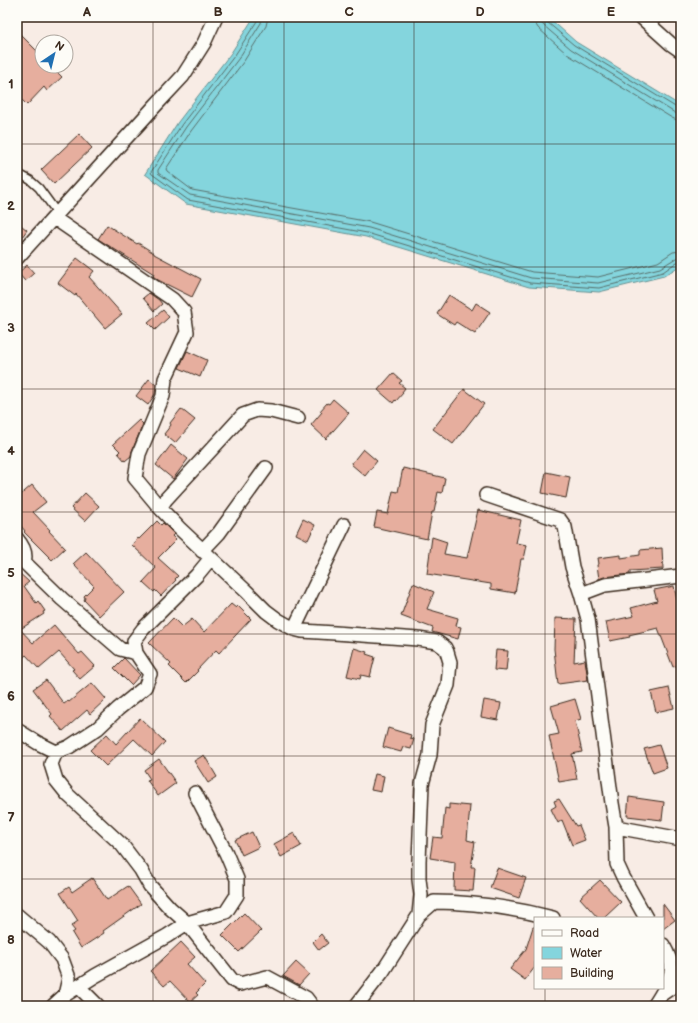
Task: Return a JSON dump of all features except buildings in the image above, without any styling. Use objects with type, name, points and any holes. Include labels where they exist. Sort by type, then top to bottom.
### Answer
[{"type":"street","points":[[17,258],[183,76],[204,43],[216,17]]},
{"type":"street","points":[[641,17],[671,44],[681,50]]},
{"type":"street","points":[[56,216],[172,299],[184,312],[187,332],[165,379],[163,396],[139,454],[135,478],[160,508],[266,611],[294,629],[418,639],[437,642],[447,652],[450,662],[448,685],[432,725],[430,755],[422,784],[419,862],[421,895],[419,915]]},
{"type":"street","points":[[160,508],[166,499],[243,415],[257,410],[271,411],[298,418]]},
{"type":"street","points":[[17,730],[56,752],[70,747],[98,728],[145,687],[150,674],[136,653],[134,641],[143,629],[197,575],[206,554],[219,533],[266,468]]},
{"type":"street","points":[[486,495],[560,520],[565,527],[572,567],[588,619],[616,827],[617,864],[645,917]]},
{"type":"street","points":[[294,629],[344,526]]},
{"type":"street","points":[[17,539],[24,550],[24,562],[62,599],[120,649],[136,653]]},
{"type":"street","points":[[581,594],[605,585],[681,576]]},
{"type":"street","points":[[56,752],[51,764],[56,780],[68,795],[122,845],[141,870],[150,886],[170,908],[187,923],[232,980],[240,984],[267,977],[306,998],[312,1006]]},
{"type":"street","points":[[53,1006],[65,995],[95,976],[167,936],[187,923],[226,912],[237,895],[237,879],[195,793]]},
{"type":"street","points":[[616,827],[681,839]]},
{"type":"street","points":[[356,1006],[383,971],[419,915],[434,902],[457,902],[528,912],[549,917]]},
{"type":"street","points":[[17,915],[49,942],[62,959],[69,978],[65,995]]},
{"type":"street","points":[[664,947],[668,953],[664,984]]},
{"type":"street","points":[[662,994],[681,981]]},
{"type":"street","points":[[79,987],[98,1006]]},
{"type":"street","points":[[654,1006],[662,994],[663,989]]},
{"type":"lane","points":[[17,173],[30,180],[39,188],[56,216]]},
{"type":"water","points":[[254,17],[548,17],[576,42],[681,106],[681,265],[664,276],[599,292],[529,287],[366,237],[186,204],[145,174],[178,122],[231,53]]}]
